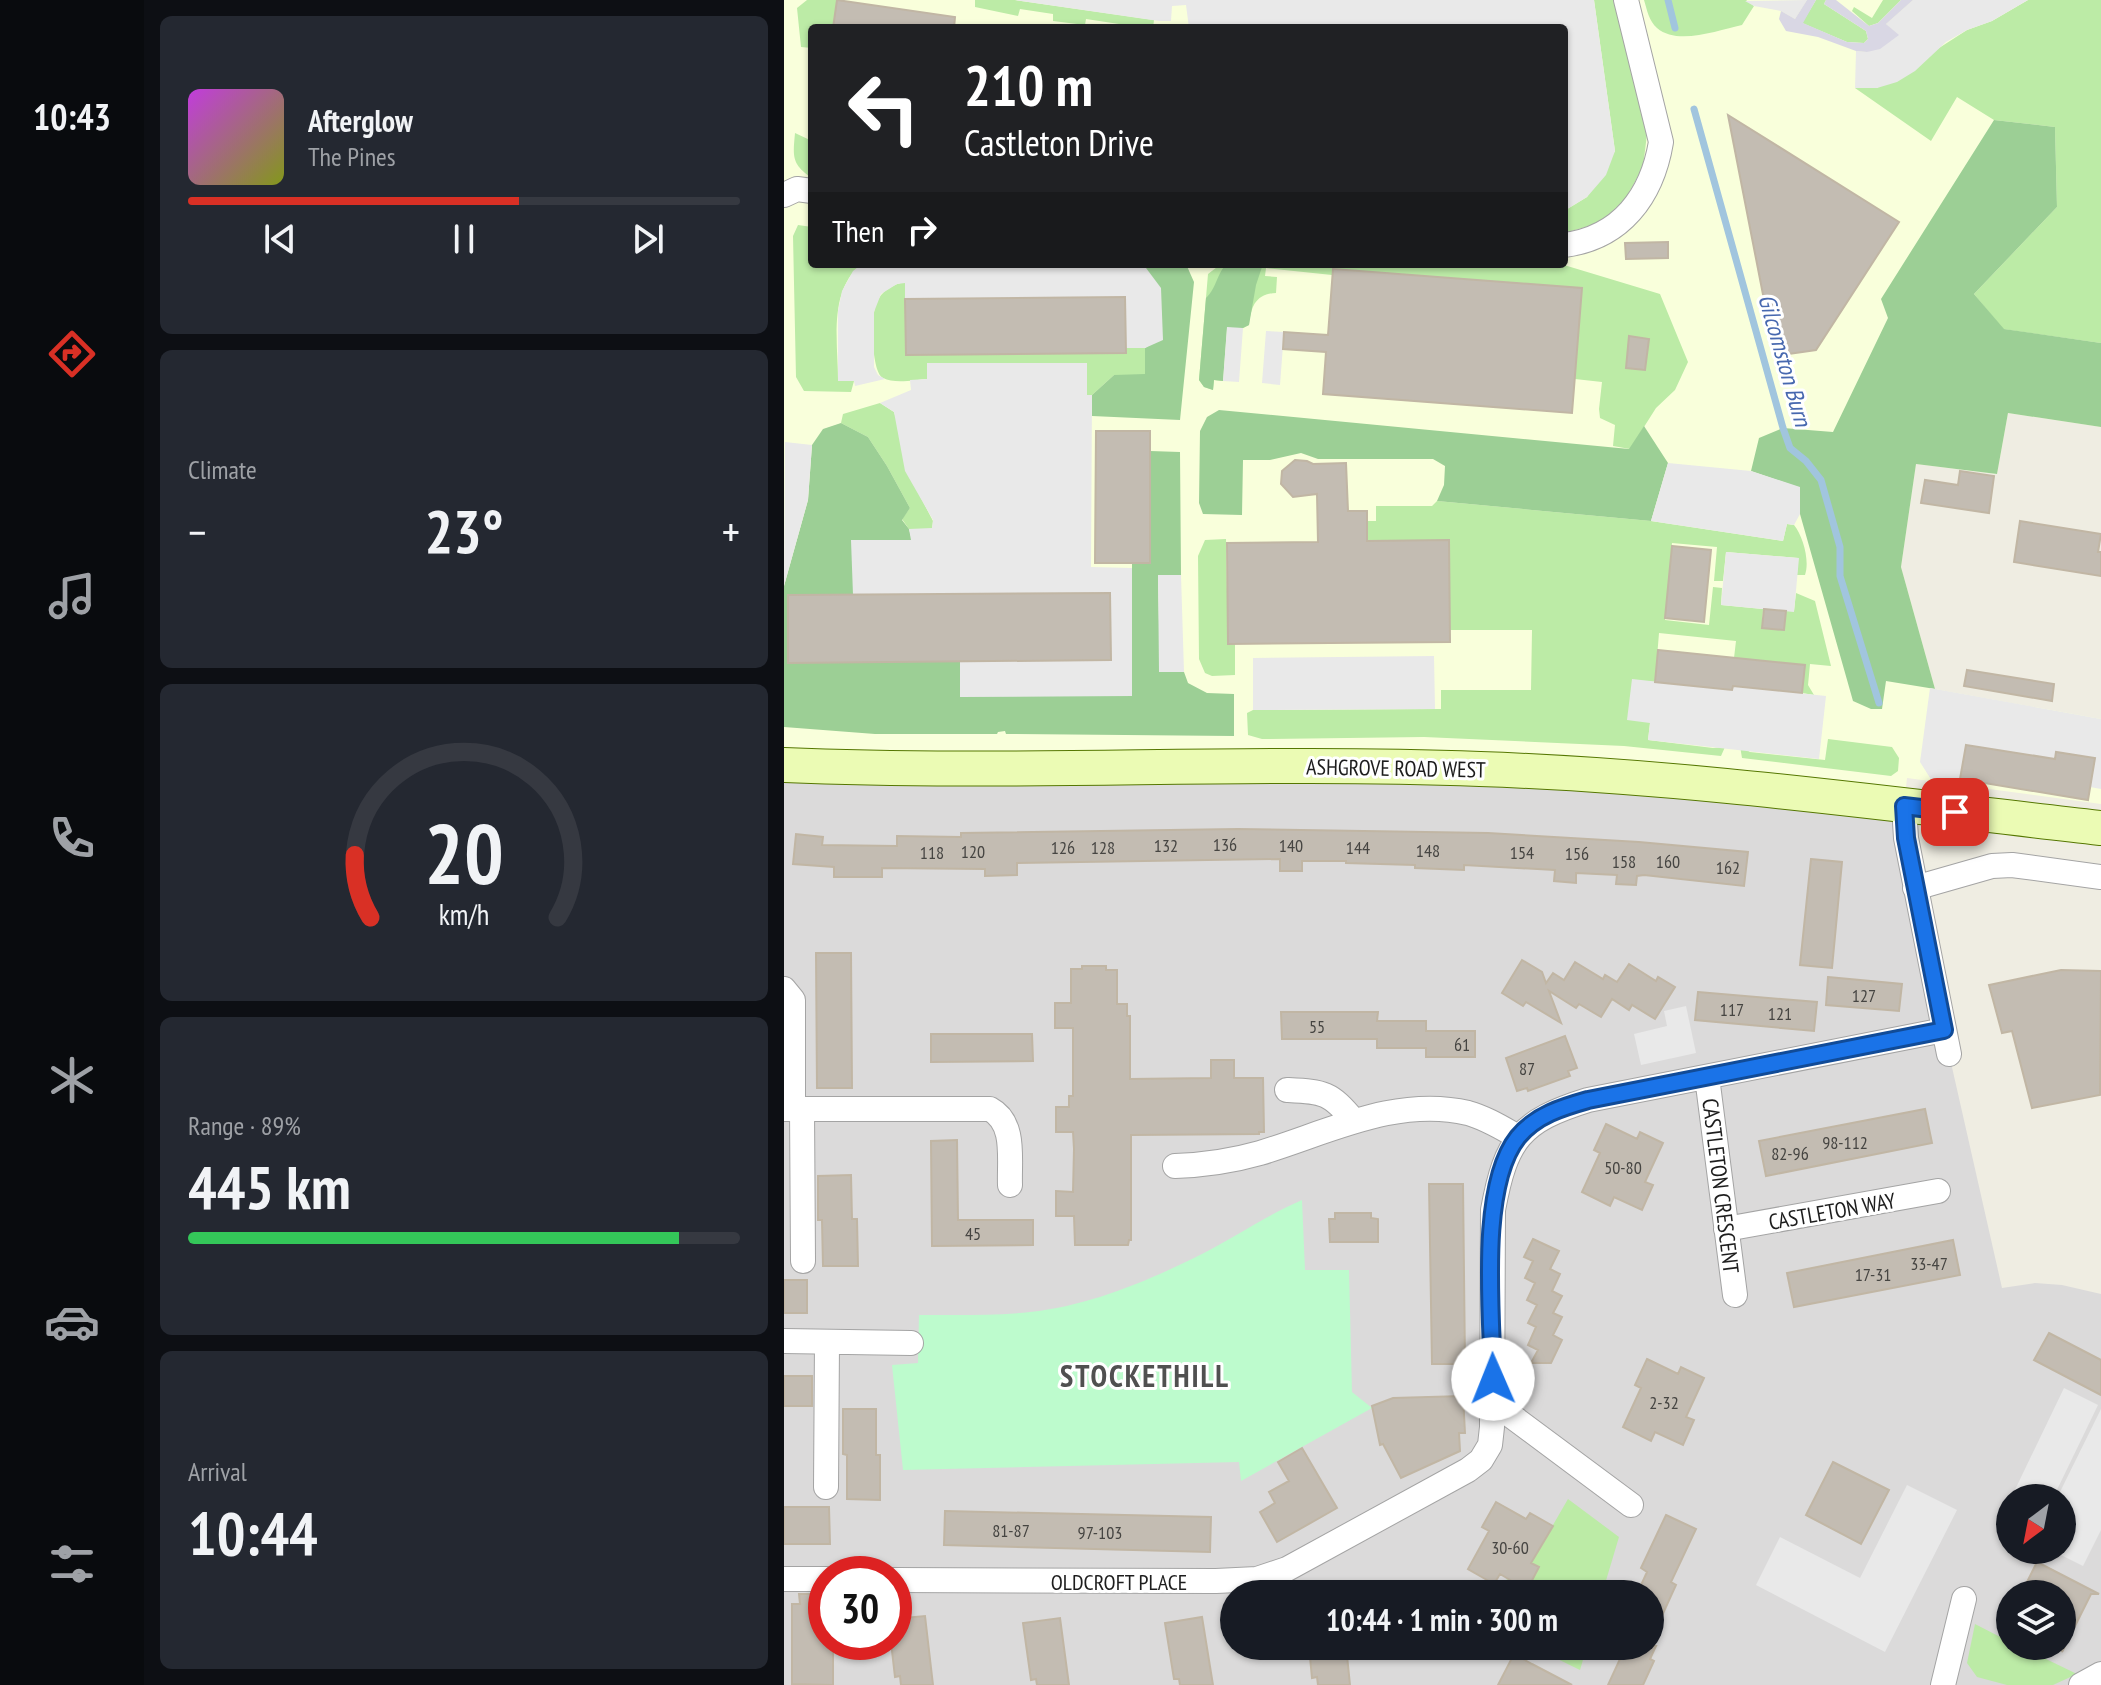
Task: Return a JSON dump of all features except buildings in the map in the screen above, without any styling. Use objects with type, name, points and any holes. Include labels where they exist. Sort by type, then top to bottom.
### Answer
[{"type":"street","points":[[1568,244],[1590,240],[1625,219],[1641,200],[1658,162],[1661,142],[1626,0]]},
{"type":"street","points":[[784,195],[797,189],[808,190]]},
{"type":"street","name":"ASHGROVE ROAD WEST","points":[[784,765],[897,770],[1351,765],[1616,775],[2101,828]]},
{"type":"street","points":[[1175,1166],[1235,1160],[1354,1121],[1412,1110],[1448,1110],[1485,1119],[1518,1137],[1536,1121],[1557,1109],[1588,1100],[1707,1077],[1946,1042],[1906,838],[1904,806]]},
{"type":"street","name":"ASHGROVE ROAD WEST","points":[[2005,817],[2101,836]]},
{"type":"street","points":[[1915,888],[1992,866],[2012,865],[2101,877]]},
{"type":"street","points":[[784,989],[793,1000],[793,1109],[803,1261]]},
{"type":"street","name":"CASTLETON CRESCENT","points":[[1707,1077],[1735,1295]]},
{"type":"street","points":[[1287,1090],[1326,1094],[1340,1104],[1354,1121]]},
{"type":"street","points":[[793,1109],[990,1109],[1006,1123],[1010,1185]]},
{"type":"street","name":"OLDCROFT PLACE","points":[[912,1580],[1200,1582],[1257,1579],[1313,1556],[1468,1470],[1481,1460],[1490,1445],[1494,1403],[1493,1210],[1499,1180],[1518,1137]]},
{"type":"street","name":"CASTLETON WAY","points":[[1726,1229],[1938,1191]]},
{"type":"street","points":[[784,1341],[911,1343]]},
{"type":"street","points":[[826,1487],[827,1342]]},
{"type":"street","points":[[1494,1403],[1631,1505]]},
{"type":"street","points":[[784,1579],[808,1579]]},
{"type":"street","points":[[1944,1685],[1964,1599]]},
{"type":"street","points":[[2081,1685],[2101,1674]]},
{"type":"shaded area","points":[[784,0],[2101,0],[2101,427],[2008,413],[1997,474],[1916,464],[1901,567],[1935,689],[2101,719],[2101,804],[1907,778],[1904,806],[1728,786],[784,765]]},
{"type":"shaded area","points":[[1015,0],[1594,0],[1615,151],[1606,175],[1587,197],[1568,209],[1568,24],[1188,24],[1186,5],[1172,6],[1171,21]]},
{"type":"shaded area","points":[[1807,0],[1795,19],[1781,11],[1754,6],[1745,1]]},
{"type":"shaded area","points":[[1807,0],[1816,0],[1803,23],[1847,42],[1864,43],[1868,39],[1866,31],[1824,4],[1826,0],[1836,0],[1869,26],[1878,23],[1901,0],[1913,0],[1886,24],[1899,35],[1880,49],[1867,52],[1786,31],[1779,19],[1781,11],[1795,19]]},
{"type":"shaded area","points":[[1913,0],[2028,0],[1946,42],[1915,71],[1897,82],[1877,88],[1855,88],[1856,51],[1867,52],[1898,35],[1886,24]]},
{"type":"shaded area","points":[[857,268],[1146,268],[1161,288],[1163,340],[1145,348],[1126,348],[1125,298],[905,299],[905,283],[897,284],[881,294],[874,312],[874,367],[878,375],[885,379],[855,386],[854,381],[838,381],[838,311],[842,291]]},
{"type":"shaded area","points":[[1227,327],[1243,328],[1239,382],[1223,381]]},
{"type":"shaded area","points":[[1266,331],[1284,332],[1280,385],[1262,383]]},
{"type":"shaded area","points":[[927,363],[1087,363],[1087,395],[1092,395],[1091,567],[1132,568],[1132,696],[960,697],[960,661],[1110,660],[1110,593],[853,595],[851,540],[911,540],[909,529],[932,528],[933,520],[905,471],[894,412],[880,403],[911,390],[910,380],[927,379]]},
{"type":"shaded area","points":[[785,442],[812,445],[808,500],[784,586]]},
{"type":"shaded area","points":[[1668,463],[1751,471],[1800,487],[1800,514],[1794,525],[1787,524],[1783,541],[1651,521]]},
{"type":"shaded area","points":[[1726,552],[1799,558],[1794,612],[1721,605]]},
{"type":"shaded area","points":[[1158,575],[1181,575],[1184,672],[1159,672]]},
{"type":"shaded area","points":[[1434,656],[1435,709],[1253,710],[1253,658]]},
{"type":"shaded area","points":[[1632,679],[1826,696],[1819,759],[1648,740],[1650,723],[1627,720]]},
{"type":"shaded area","points":[[1930,688],[2101,719],[2101,789],[2090,787],[2055,759],[1966,745],[1959,785],[1932,781],[1920,762]]},
{"type":"shaded area","points":[[784,765],[1351,765],[1904,806],[1949,1054],[2002,1288],[2035,1283],[2062,1285],[2101,1294],[2101,1674],[2081,1685],[784,1685]]},
{"type":"shaded area","points":[[1686,1006],[1696,1053],[1641,1065],[1634,1034],[1667,1026],[1664,1011]]},
{"type":"shaded area","points":[[2064,1388],[2098,1405],[2060,1484],[2018,1484]]},
{"type":"shaded area","points":[[2101,1409],[2101,1530],[2083,1566],[2076,1562],[2076,1484],[2064,1484]]},
{"type":"shaded area","points":[[1907,1485],[1957,1510],[1885,1652],[1756,1585],[1780,1537],[1860,1578]]},
{"type":"green space","points":[[807,0],[837,0],[834,24],[808,24],[808,48],[801,47],[797,8]]},
{"type":"green space","points":[[975,0],[1015,0],[1154,20],[1154,24],[1119,24],[1086,19],[1085,24],[1077,24],[1053,21],[1053,14],[1020,9],[1018,16],[975,7]]},
{"type":"green space","points":[[1594,0],[1614,0],[1647,134],[1643,167],[1626,198],[1600,223],[1568,232],[1568,209],[1587,197],[1615,151]]},
{"type":"green space","points":[[1644,0],[1746,0],[1754,6],[1742,25],[1698,35],[1676,36],[1654,25]]},
{"type":"green space","points":[[1816,0],[1826,0],[1824,4],[1866,31],[1868,39],[1864,43],[1847,42],[1802,23]]},
{"type":"green space","points":[[1883,0],[1901,0],[1878,23],[1869,26],[1852,11],[1854,7],[1872,18]]},
{"type":"green space","points":[[2028,0],[2101,0],[2101,343],[2003,329],[1974,294],[2057,207],[2055,127],[1994,120],[1957,97],[1931,141],[1855,88],[1877,88],[1967,30],[1992,21]]},
{"type":"green space","points":[[1994,120],[2055,127],[2057,207],[1974,294],[2004,329],[2101,343],[2101,427],[2008,413],[1997,474],[1916,464],[1901,567],[1935,689],[1886,681],[1882,709],[1871,709],[1853,701],[1800,514],[1800,488],[1751,471],[1759,438],[1783,428],[1833,432],[1888,318],[1881,299]]},
{"type":"green space","points":[[795,133],[808,139],[808,175],[797,164]]},
{"type":"green space","points":[[798,225],[808,226],[808,268],[858,268],[844,288],[837,318],[838,380],[854,381],[851,392],[804,391],[796,377],[793,236]]},
{"type":"green space","points":[[1568,266],[1660,294],[1688,362],[1675,390],[1656,408],[1630,449],[1613,446],[1615,425],[1600,418],[1602,382],[1575,379],[1582,289],[1333,269],[1332,275],[1266,268]]},
{"type":"green space","points":[[1146,268],[1188,268],[1194,282],[1180,420],[1092,416],[1092,395],[1114,375],[1145,374],[1145,348],[1153,343]]},
{"type":"green space","points":[[1216,268],[1266,268],[1265,276],[1277,277],[1276,293],[1256,302],[1249,325],[1227,328],[1223,381],[1214,380],[1213,390],[1204,387],[1199,380],[1208,274]]},
{"type":"green space","points":[[1224,268],[1262,268],[1249,325],[1227,328],[1223,381],[1214,380],[1213,390],[1204,387],[1199,380],[1206,298]]},
{"type":"green space","points":[[905,282],[906,355],[1125,353],[1126,348],[1145,348],[1145,375],[1114,375],[1092,395],[1087,395],[1086,363],[927,364],[927,379],[888,380],[879,374],[876,366],[874,310],[884,292]]},
{"type":"green space","points":[[880,403],[894,412],[920,496],[933,521],[932,529],[909,529],[902,519],[910,508],[887,466],[868,437],[841,423],[843,414]]},
{"type":"green space","points":[[1219,410],[1629,449],[1644,426],[1668,463],[1651,521],[1437,501],[1444,485],[1445,466],[1433,459],[1318,459],[1301,453],[1270,460],[1243,460],[1242,515],[1203,514],[1199,503],[1200,431],[1207,417]]},
{"type":"green space","points":[[841,423],[868,437],[887,466],[910,508],[902,520],[912,540],[853,595],[788,596],[789,662],[960,661],[960,696],[1132,695],[1132,563],[1150,451],[1180,452],[1181,575],[1158,575],[1160,672],[1184,672],[1188,683],[1207,693],[1234,694],[1234,736],[1006,734],[1005,731],[997,734],[875,734],[784,727],[784,586],[808,500],[812,445],[823,429]]},
{"type":"green space","points":[[1437,501],[1651,521],[1783,541],[1787,524],[1794,525],[1805,549],[1805,575],[1797,575],[1798,558],[1726,552],[1723,581],[1714,581],[1717,547],[1672,543],[1665,620],[1709,625],[1713,587],[1722,588],[1721,605],[1763,609],[1762,628],[1784,630],[1786,611],[1794,611],[1796,593],[1815,601],[1831,666],[1810,664],[1808,685],[1814,695],[1802,693],[1805,665],[1734,658],[1736,641],[1659,633],[1655,682],[1632,680],[1650,723],[1648,740],[1725,747],[1721,756],[1624,746],[1424,737],[1262,739],[1248,735],[1247,713],[1253,710],[1441,709],[1441,690],[1531,690],[1532,630],[1450,630],[1449,541],[1367,541],[1367,521],[1376,521],[1376,506],[1432,506]]},
{"type":"green space","points":[[1226,539],[1228,643],[1235,644],[1235,675],[1212,676],[1205,673],[1199,659],[1198,556],[1205,540]]},
{"type":"green space","points":[[1828,739],[1892,747],[1899,758],[1898,771],[1891,776],[1742,758],[1740,746],[1750,752],[1825,760]]},
{"type":"green space","points":[[1302,1200],[1305,1270],[1349,1270],[1352,1392],[1372,1408],[1241,1481],[1239,1462],[903,1470],[892,1365],[918,1363],[919,1315],[1030,1312],[1093,1299],[1175,1267]]},
{"type":"green space","points":[[1568,1499],[1619,1537],[1606,1580],[1532,1580],[1539,1568],[1531,1563]]},
{"type":"green space","points":[[1975,1624],[1996,1635],[1996,1660],[2048,1660],[2077,1674],[2053,1685],[2007,1685],[1977,1677],[1967,1663]]},
{"type":"green space","points":[[1560,1660],[1583,1660],[1580,1670]]},
{"type":"waterway","name":"Gilcomston Burn","points":[[1668,0],[1675,28]]},
{"type":"waterway","name":"Gilcomston Burn","points":[[1694,109],[1783,428],[1790,448],[1806,461],[1821,480],[1840,547],[1840,576],[1879,703]]},
{"type":"district","name":"STOCKETHILL","points":[[1145,1375]]},
{"type":"route","points":[[1493,1379],[1493,1210],[1499,1180],[1518,1137],[1536,1121],[1557,1109],[1588,1100],[1944,1030],[1906,838],[1904,806],[1955,812]]}]
